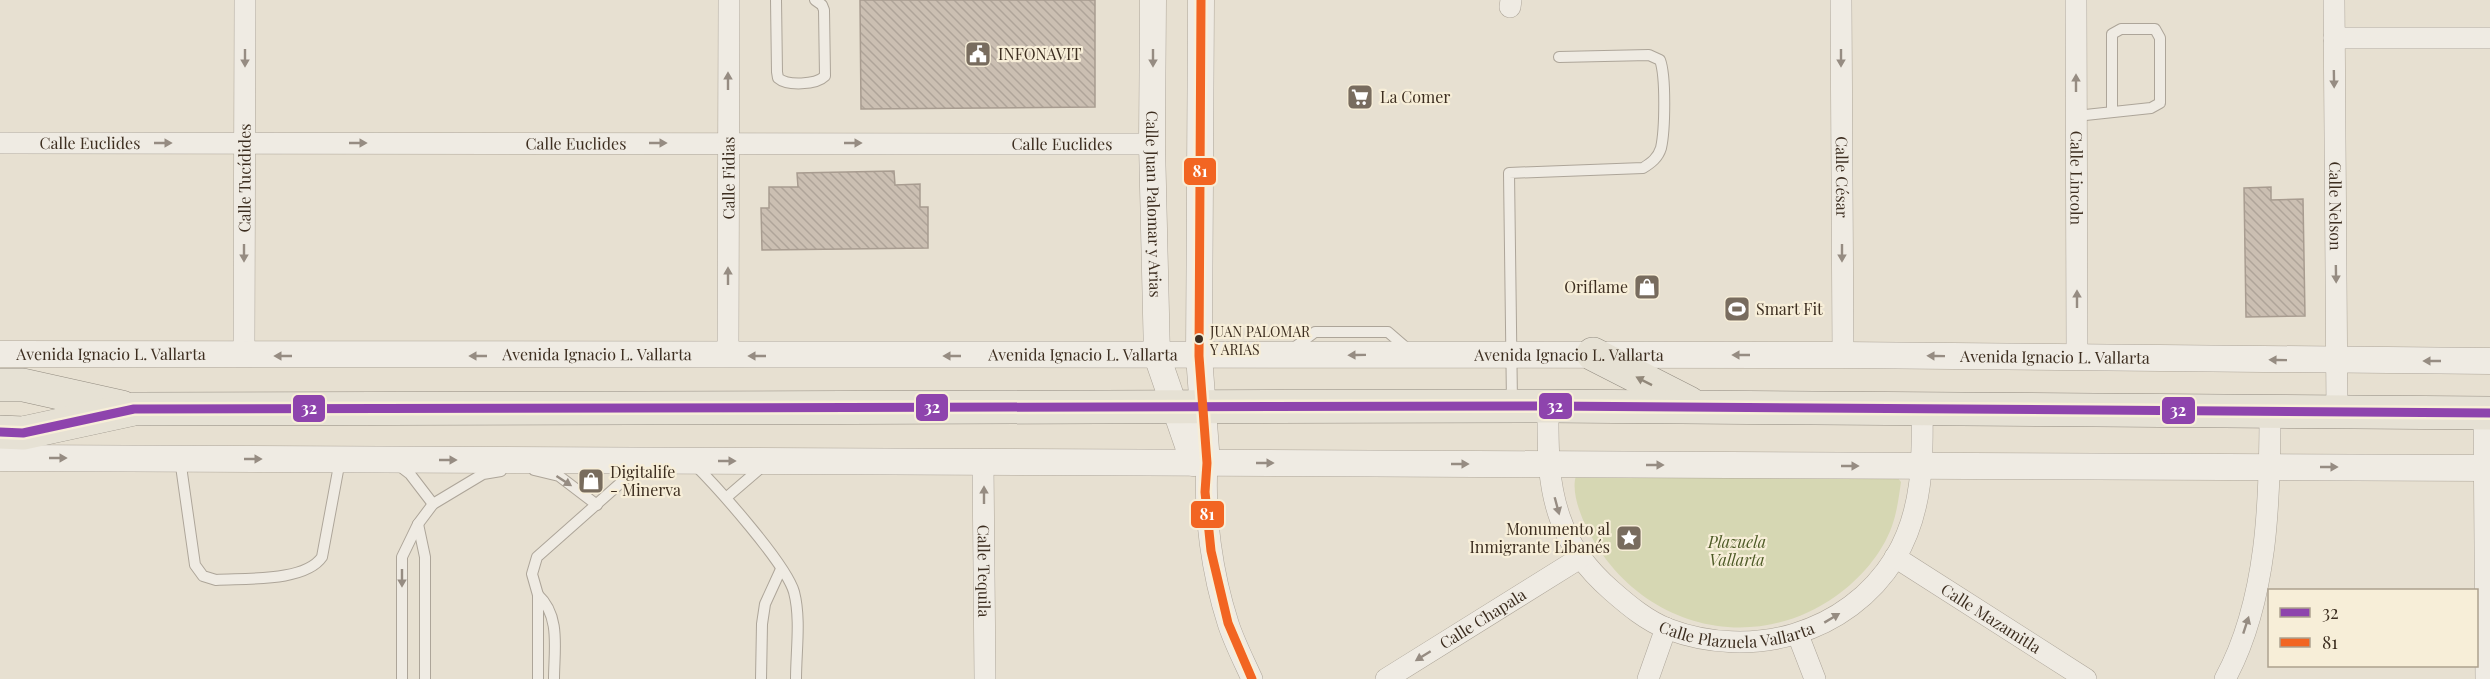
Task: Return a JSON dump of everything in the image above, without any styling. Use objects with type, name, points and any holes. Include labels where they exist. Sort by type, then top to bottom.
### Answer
[{"type":"main road","points":[[1593,354],[1696,407]]},
{"type":"main road","name":"Avenida Ignacio L. Vallarta","points":[[11,385],[134,409]]},
{"type":"main road","name":"Avenida Ignacio L. Vallarta","points":[[12,432],[134,409],[1548,406],[2487,413]]},
{"type":"street","name":"Calle Tucídides","points":[[244,356],[245,0]]},
{"type":"street","name":"Calle Fidias","points":[[728,356],[729,0]]},
{"type":"street","name":"Calle Juan Palomar y Arias","points":[[1153,0],[1152,144],[1157,356],[1188,406]]},
{"type":"street","points":[[1201,0],[1198,356],[1188,406],[1205,492],[1211,551],[1228,623],[1252,679]]},
{"type":"street","name":"Calle César","points":[[1841,0],[1843,355]]},
{"type":"street","name":"Calle Lincoln","points":[[2076,0],[2077,357]]},
{"type":"street","name":"Calle Nelson","points":[[2334,0],[2337,412]]},
{"type":"street","points":[[2334,38],[2490,38]]},
{"type":"street","name":"Calle Euclides","points":[[0,142],[1152,144]]},
{"type":"street","name":"Avenida Ignacio L. Vallarta","points":[[0,354],[1281,356],[1593,354],[2490,361]]},
{"type":"street","name":"Calle Plazuela Vallarta","points":[[1548,406],[1549,465],[1560,519],[1580,558],[1631,608],[1666,628],[1706,641],[1754,643],[1798,635],[1832,619],[1862,596],[1895,557],[1915,507],[1923,466],[1922,408]]},
{"type":"street","points":[[2225,679],[2234,663],[2262,562],[2269,506],[2270,411]]},
{"type":"street","points":[[2486,679],[2487,413]]},
{"type":"street","points":[[0,458],[2487,468]]},
{"type":"street","name":"Calle Tequila","points":[[983,463],[985,679]]},
{"type":"street","name":"Calle Mazamitla","points":[[1895,557],[2086,679]]},
{"type":"street","name":"Calle Chapala","points":[[1386,679],[1580,558]]},
{"type":"street","points":[[1648,679],[1666,628]]},
{"type":"street","points":[[1798,635],[1815,679]]},
{"type":"lane","points":[[776,0],[777,72],[778,78],[788,83],[816,81],[825,76],[824,10],[822,5],[814,0]]},
{"type":"lane","points":[[2076,116],[2151,108],[2160,103],[2160,38],[2155,29],[2121,29],[2112,34],[2112,111]]},
{"type":"lane","points":[[1512,406],[1509,173],[1643,168],[1655,161],[1661,148],[1665,72],[1660,60],[1649,56],[1559,57]]},
{"type":"lane","points":[[180,459],[195,565],[204,576],[216,580],[299,574],[316,567],[322,557],[340,460]]},
{"type":"lane","points":[[392,460],[410,474],[433,504]]},
{"type":"lane","points":[[538,679],[538,595],[532,574],[537,557],[645,461]]},
{"type":"lane","points":[[691,461],[727,497],[794,590],[796,679]]},
{"type":"lane","points":[[727,497],[768,462]]},
{"type":"lane","points":[[402,679],[402,557],[418,524],[433,504],[483,474],[535,470],[559,476],[597,504]]},
{"type":"lane","points":[[418,524],[425,557],[425,679]]},
{"type":"lane","points":[[761,679],[764,614],[781,569]]},
{"type":"lane","points":[[538,595],[548,604],[554,617],[554,679]]},
{"type":"green space","name":"Plazuela Vallarta","points":[[1576,476],[1897,477],[1901,482],[1895,515],[1888,536],[1862,574],[1845,589],[1802,615],[1766,625],[1730,627],[1695,621],[1663,608],[1633,588],[1607,561],[1587,528],[1575,495]]},
{"type":"building","name":"INFONAVIT","points":[[860,0],[1095,0],[1095,107],[861,109]]},
{"type":"building","points":[[894,171],[895,185],[920,184],[920,207],[928,207],[928,248],[762,250],[761,208],[769,208],[769,187],[798,187],[797,173]]},
{"type":"building","points":[[2271,187],[2271,200],[2303,199],[2305,316],[2246,317],[2244,188]]},
{"type":"transit line","name":"81","points":[[1201,0],[1199,356],[1207,463],[1205,492],[1211,551],[1228,623],[1252,679]]},
{"type":"transit line","name":"32","points":[[0,432],[23,433],[134,409],[1548,406],[2490,413]]},
{"type":"place","name":"INFONAVIT","points":[[978,54]]},
{"type":"place","name":"La Comer","points":[[1360,97]]},
{"type":"place","name":"Oriflame","points":[[1647,287]]},
{"type":"place","name":"Smart Fit","points":[[1737,309]]},
{"type":"place","name":"JUAN PALOMAR Y ARIAS","points":[[1199,339]]},
{"type":"place","name":"Digitalife - Minerva","points":[[591,481]]},
{"type":"place","name":"Monumento al Inmigrante Libanés","points":[[1629,538]]}]
